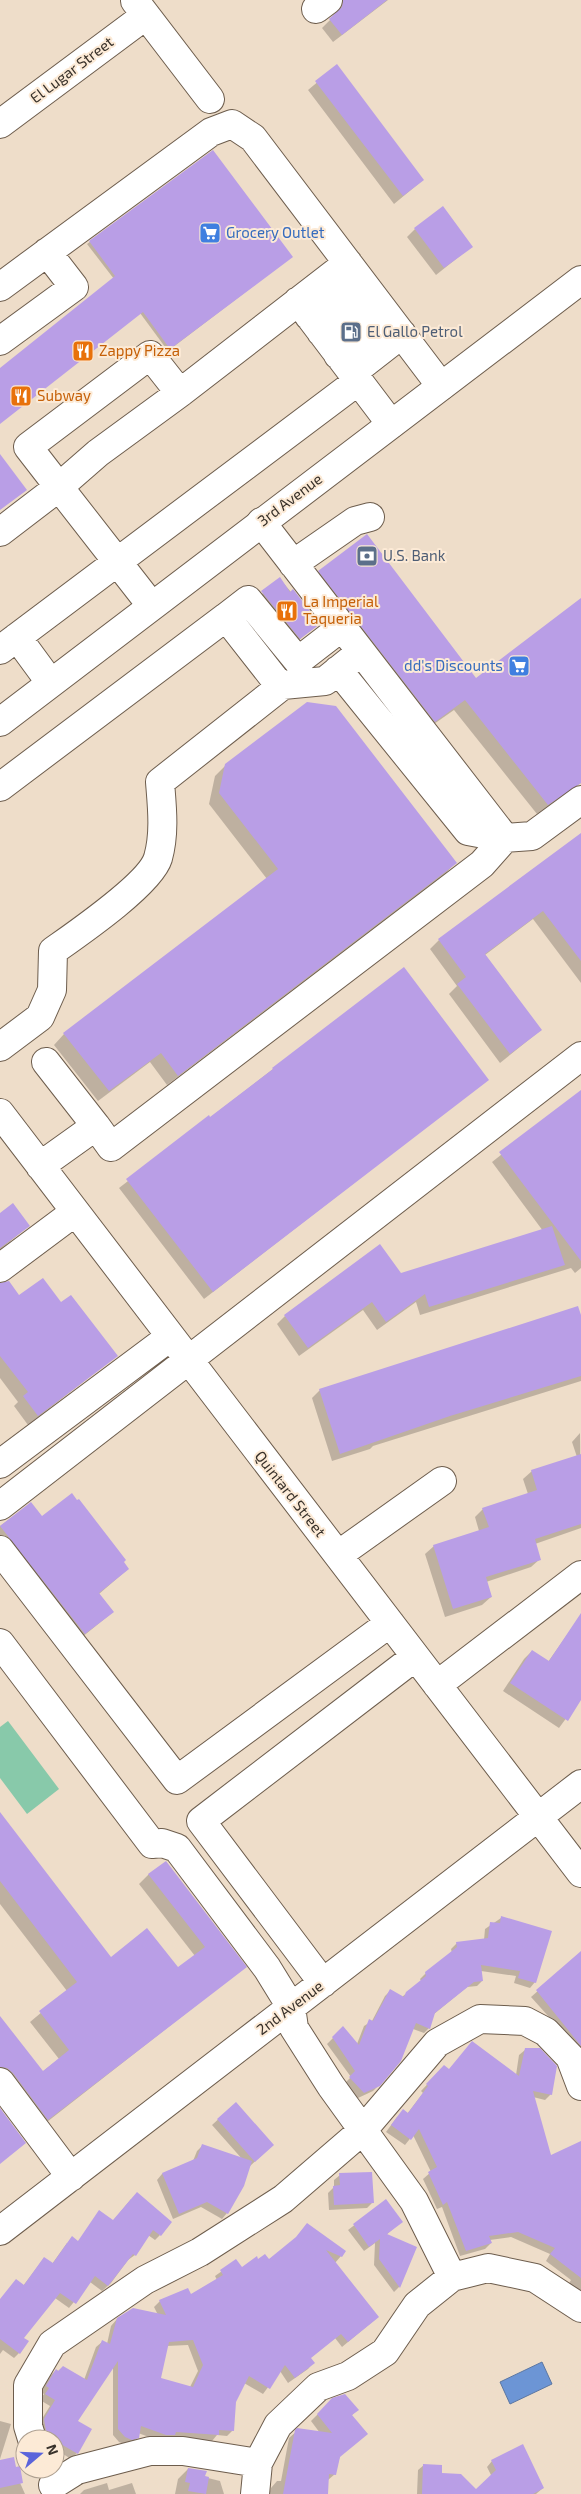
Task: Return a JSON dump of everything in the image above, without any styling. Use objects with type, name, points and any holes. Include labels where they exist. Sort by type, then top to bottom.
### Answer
[{"type":"street","points":[[140,8],[210,99]]},
{"type":"street","name":"El Lugar Street","points":[[0,124],[140,8]]},
{"type":"street","points":[[0,287],[210,132],[232,124],[253,138],[442,386]]},
{"type":"street","points":[[0,341],[74,287],[47,252]]},
{"type":"street","points":[[0,532],[59,487],[98,453],[180,393],[309,317],[360,279]]},
{"type":"street","points":[[309,317],[360,279]]},
{"type":"street","name":"3rd Avenue","points":[[0,722],[50,682],[581,280]]},
{"type":"street","points":[[309,317],[391,424]]},
{"type":"street","points":[[50,682],[8,643],[116,562],[352,373],[400,332]]},
{"type":"street","points":[[352,373],[400,332]]},
{"type":"street","points":[[151,606],[28,447],[150,355],[180,393]]},
{"type":"street","points":[[293,564],[355,521],[370,517]]},
{"type":"street","points":[[261,522],[505,838]]},
{"type":"street","points":[[0,788],[248,600],[298,661],[342,627]]},
{"type":"street","points":[[226,617],[280,686]]},
{"type":"street","points":[[4,1036],[40,1016],[52,990],[54,951],[92,924],[142,881],[158,860],[164,822],[160,782],[280,686],[325,681],[361,652]]},
{"type":"street","points":[[338,670],[468,831],[505,838],[532,836],[581,800]]},
{"type":"street","points":[[46,1062],[111,1147],[482,864],[505,838]]},
{"type":"street","points":[[0,1506],[581,1056]]},
{"type":"street","name":"Quintard Street","points":[[0,1113],[187,1361],[581,1873]]},
{"type":"street","points":[[40,1166],[96,1126]]},
{"type":"street","points":[[6,1272],[79,1217]]},
{"type":"street","points":[[0,1464],[170,1337]]},
{"type":"street","points":[[338,1555],[442,1481]]},
{"type":"street","points":[[0,1550],[177,1780],[390,1623]]},
{"type":"street","points":[[437,1685],[581,1575]]},
{"type":"street","points":[[0,1643],[152,1844],[162,1843],[177,1848],[267,1968],[291,2007],[294,2028],[362,2131],[414,2201],[452,2278]]},
{"type":"street","points":[[323,1983],[201,1821],[415,1657]]},
{"type":"street","name":"2nd Avenue","points":[[0,2231],[581,1784]]},
{"type":"street","points":[[29,2429],[28,2385],[52,2344],[146,2280],[200,2252],[284,2199],[362,2131],[437,2043],[480,2019],[525,2021],[546,2032],[570,2057],[581,2086]]},
{"type":"street","points":[[0,2082],[71,2176]]},
{"type":"street","points":[[255,2494],[258,2464],[278,2425],[318,2387],[348,2376],[385,2352],[417,2305],[452,2278],[488,2268],[535,2278],[581,2308]]},
{"type":"street","points":[[51,2483],[77,2470],[150,2451],[183,2451],[258,2464]]},
{"type":"green space","points":[[8,1721],[59,1789],[27,1814],[0,1778],[0,1727]]},
{"type":"water","points":[[542,2362],[552,2384],[510,2404],[500,2382]]},
{"type":"building","points":[[343,0],[387,0],[342,35],[329,19],[342,7]]},
{"type":"building","points":[[337,64],[424,180],[403,196],[315,81]]},
{"type":"building","points":[[213,150],[293,257],[170,349],[143,312],[0,424],[0,368],[115,276],[89,241]]},
{"type":"building","points":[[443,206],[473,247],[444,268],[414,228]]},
{"type":"building","points":[[0,454],[27,490],[0,510]]},
{"type":"building","points":[[367,534],[476,678],[581,598],[581,783],[548,805],[465,700],[435,722],[318,571]]},
{"type":"building","name":"La Imperial Taqueria","points":[[280,577],[290,592],[293,589],[320,624],[300,639],[261,591]]},
{"type":"building","points":[[307,702],[336,706],[457,863],[178,1076],[161,1053],[109,1091],[63,1033],[278,869],[219,793],[225,764]]},
{"type":"building","points":[[581,833],[581,961],[543,911],[485,954],[542,1030],[510,1054],[457,984],[466,977],[438,939]]},
{"type":"building","points":[[404,967],[489,1080],[213,1292],[126,1179],[209,1115],[210,1117],[273,1069]]},
{"type":"building","points":[[581,1090],[581,1261],[499,1152]]},
{"type":"building","points":[[13,1203],[30,1226],[0,1248],[0,1213]]},
{"type":"building","points":[[552,1226],[565,1265],[429,1307],[425,1294],[386,1322],[372,1302],[308,1348],[284,1315],[380,1244],[401,1273]]},
{"type":"building","points":[[43,1278],[61,1302],[71,1295],[118,1356],[38,1416],[23,1396],[28,1392],[0,1356],[0,1283],[9,1281],[19,1295]]},
{"type":"building","points":[[578,1306],[581,1315],[581,1376],[450,1416],[340,1454],[319,1389]]},
{"type":"building","points":[[581,1454],[581,1524],[535,1539],[541,1560],[486,1577],[492,1597],[453,1609],[433,1545],[489,1527],[482,1508],[537,1490],[531,1470]]},
{"type":"building","points":[[72,1493],[77,1500],[79,1499],[126,1560],[124,1562],[129,1569],[99,1593],[114,1612],[85,1634],[0,1526],[31,1502],[42,1516]]},
{"type":"building","points":[[581,1613],[581,1700],[568,1721],[510,1683],[532,1650],[549,1661]]},
{"type":"building","points":[[0,1812],[111,1957],[147,1928],[178,1967],[205,1947],[148,1874],[166,1861],[247,1967],[48,2120],[13,2073],[7,2068],[0,2067],[0,2016],[43,2071],[69,2050],[39,2011],[77,1982],[0,1881]]},
{"type":"building","points":[[501,1916],[552,1931],[536,1983],[518,1978],[520,1971],[481,1965],[483,1981],[474,1982],[435,2013],[430,2029],[416,2023],[401,2061],[380,2086],[364,2093],[349,2077],[355,2071],[332,2037],[343,2026],[359,2045],[369,2019],[373,2021],[390,1989],[404,1997],[406,1992],[426,1976],[425,1972],[457,1947],[456,1942],[488,1938],[490,1922],[500,1923]]},
{"type":"building","points":[[581,1951],[581,2046],[536,1990]]},
{"type":"building","points":[[472,2041],[519,2076],[525,2048],[540,2048],[557,2066],[552,2095],[533,2091],[551,2155],[581,2141],[581,2278],[550,2254],[555,2248],[518,2232],[489,2236],[492,2243],[466,2251],[447,2202],[443,2205],[428,2172],[437,2167],[419,2129],[411,2140],[391,2125],[403,2109],[408,2113],[428,2086],[426,2084],[444,2065],[449,2069]]},
{"type":"building","points":[[236,2102],[274,2145],[255,2162],[217,2119]]},
{"type":"building","points":[[0,2108],[26,2143],[0,2164]]},
{"type":"building","points":[[202,2144],[252,2161],[244,2186],[228,2214],[207,2202],[179,2214],[162,2173],[197,2158]]},
{"type":"building","points":[[372,2172],[374,2203],[334,2205],[333,2186],[340,2185],[339,2173]]},
{"type":"building","points":[[137,2192],[172,2222],[161,2236],[153,2230],[136,2256],[133,2254],[108,2286],[95,2276],[76,2304],[60,2293],[24,2338],[29,2341],[20,2354],[0,2339],[0,2299],[16,2279],[24,2285],[44,2257],[53,2263],[72,2236],[78,2241],[99,2210],[113,2220]]},
{"type":"building","points":[[386,2199],[403,2222],[387,2234],[417,2247],[400,2288],[379,2259],[380,2239],[369,2247],[353,2224]]},
{"type":"building","points":[[307,2223],[346,2251],[342,2257],[326,2250],[379,2317],[348,2342],[341,2334],[311,2358],[315,2363],[295,2378],[285,2365],[270,2389],[249,2376],[236,2402],[234,2431],[219,2430],[219,2435],[176,2432],[175,2435],[166,2435],[141,2426],[139,2438],[132,2440],[125,2437],[118,2429],[118,2361],[78,2421],[92,2429],[78,2454],[65,2446],[65,2429],[46,2429],[44,2419],[55,2400],[45,2394],[49,2388],[46,2386],[56,2369],[58,2371],[63,2366],[87,2380],[102,2340],[110,2344],[117,2318],[133,2308],[166,2315],[159,2300],[188,2288],[191,2294],[223,2275],[220,2270],[236,2259],[242,2267],[257,2256],[258,2259],[265,2254],[269,2259],[296,2237]],"holes":[[[193,2340],[203,2365],[193,2387],[161,2378],[169,2342]]]},
{"type":"building","points":[[345,2394],[359,2410],[352,2415],[368,2434],[340,2457],[336,2475],[329,2474],[328,2494],[283,2494],[295,2430],[297,2428],[332,2433],[317,2414],[332,2398]]},
{"type":"building","points":[[523,2444],[544,2488],[533,2494],[422,2494],[423,2464],[442,2465],[442,2473],[461,2474],[476,2489],[496,2470],[491,2460]]},
{"type":"building","points":[[14,2457],[15,2479],[22,2479],[23,2483],[0,2488],[0,2460]]},
{"type":"building","points":[[188,2468],[207,2471],[205,2476],[209,2477],[206,2494],[188,2491],[190,2483],[185,2482]]},
{"type":"place","name":"Grocery Outlet","points":[[210,233]]},
{"type":"place","name":"El Gallo Petrol","points":[[351,332]]},
{"type":"place","name":"Zappy Pizza","points":[[83,351]]},
{"type":"place","name":"Subway","points":[[21,396]]},
{"type":"place","name":"U.S. Bank","points":[[367,556]]},
{"type":"place","name":"La Imperial Taqueria","points":[[287,611]]},
{"type":"place","name":"dd's Discounts","points":[[519,666]]}]
